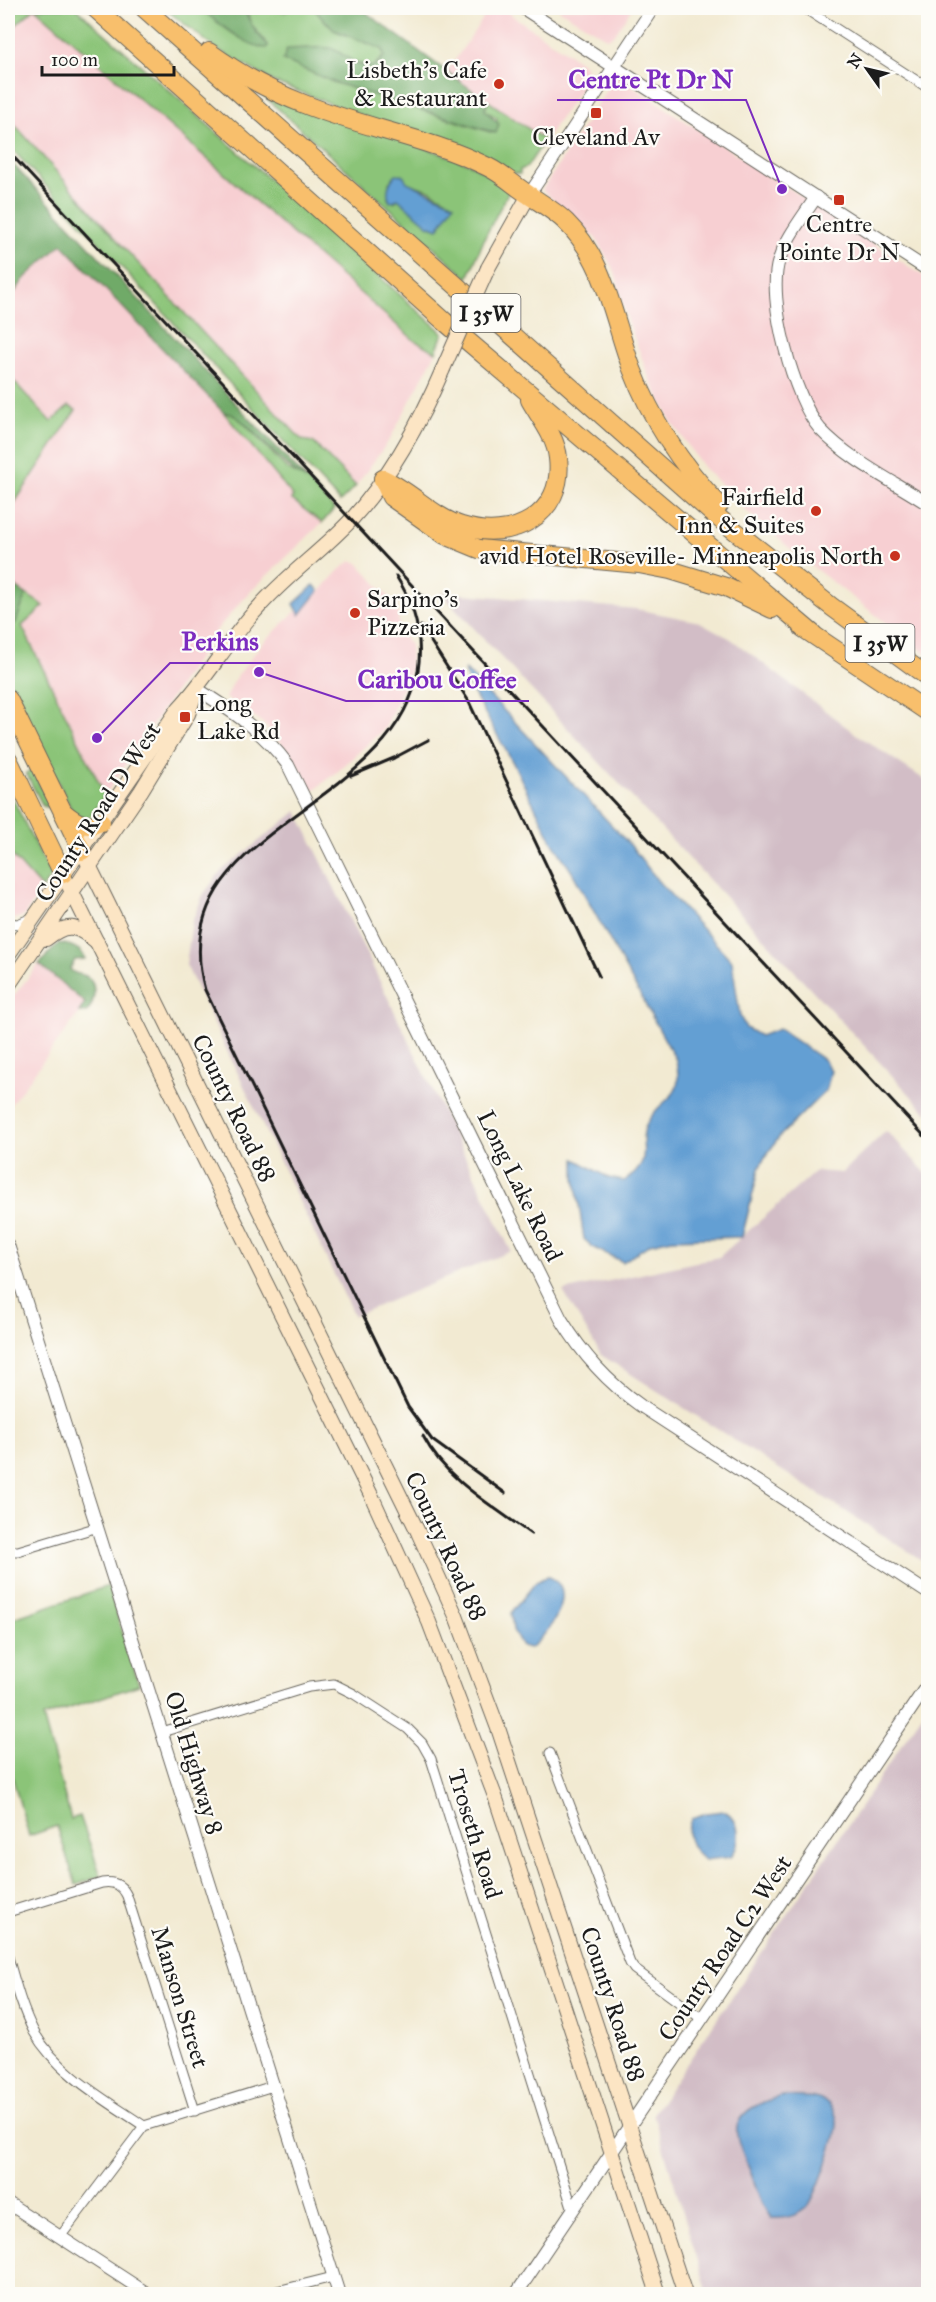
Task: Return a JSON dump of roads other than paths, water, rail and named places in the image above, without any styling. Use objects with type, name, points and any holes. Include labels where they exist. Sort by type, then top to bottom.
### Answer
[{"type":"highway","name":"I 35W","points":[[94,8],[444,321],[813,634],[928,712]]},
{"type":"highway","name":"I 35W","points":[[144,8],[644,454],[750,544],[832,608],[928,677]]},
{"type":"highway","points":[[150,8],[224,63],[277,93],[334,115],[466,158],[513,182],[566,222],[590,252],[605,285],[642,393],[667,441],[684,465],[722,508],[832,608]]},
{"type":"highway","points":[[383,479],[400,486],[434,512],[459,526],[497,532],[524,525],[548,501],[554,490],[558,467],[555,445],[524,389]]},
{"type":"highway","points":[[383,479],[391,497],[445,535],[462,543],[496,553],[613,562],[670,570],[726,587],[755,600],[813,634]]},
{"type":"highway","points":[[8,699],[86,859]]},
{"type":"highway","points":[[8,759],[63,874]]},
{"type":"highway","points":[[62,812],[78,824],[90,826],[101,822]]},
{"type":"main road","name":"County Road D West","points":[[8,986],[73,892],[101,822],[179,708],[197,689],[225,646],[252,614],[350,520],[383,479],[416,427],[488,268],[529,195]]},
{"type":"main road","name":"County Road D West","points":[[8,955],[12,937],[34,917],[63,874],[86,859],[188,714],[197,689]]},
{"type":"main road","name":"County Road 88","points":[[86,859],[418,1532],[456,1616],[499,1731],[685,2295]]},
{"type":"main road","name":"County Road 88","points":[[63,874],[372,1497],[429,1622],[490,1781],[658,2295]]},
{"type":"main road","points":[[35,948],[56,931],[68,927],[84,932],[99,943]]},
{"type":"street","points":[[523,8],[928,270]]},
{"type":"street","name":"County Road D West","points":[[529,195],[653,8]]},
{"type":"street","points":[[804,8],[928,88]]},
{"type":"street","points":[[816,197],[782,252],[775,277],[777,302],[796,387],[810,415],[831,439],[928,504]]},
{"type":"street","name":"Long Lake Road","points":[[197,689],[251,724],[271,743],[288,765],[561,1319],[589,1361],[641,1406],[928,1593]]},
{"type":"street","points":[[8,923],[18,924],[34,917]]},
{"type":"street","name":"Old Highway 8","points":[[8,1245],[339,2295]]},
{"type":"street","points":[[8,1551],[18,1551],[98,1527]]},
{"type":"street","name":"Troseth Road","points":[[162,1732],[309,1687],[334,1684],[354,1694],[408,1729],[422,1743],[431,1759],[573,2210]]},
{"type":"street","name":"County Road C2 West","points":[[516,2295],[928,1684]]},
{"type":"street","points":[[550,1754],[630,1963],[634,1969],[702,2019]]},
{"type":"street","name":"Manson Street","points":[[8,1912],[108,1882],[121,1886],[127,1896],[195,2110]]},
{"type":"street","points":[[8,1957],[27,2018],[45,2048],[70,2072],[144,2126]]},
{"type":"street","points":[[60,2237],[144,2126],[273,2086]]},
{"type":"street","points":[[8,2203],[148,2295]]},
{"type":"street","points":[[265,2295],[333,2277]]},
{"type":"water","points":[[396,174],[403,175],[407,182],[454,204],[438,229],[428,225],[398,199],[390,202],[388,187]]},
{"type":"water","points":[[314,585],[319,591],[300,615],[294,604]]},
{"type":"water","points":[[465,669],[632,847],[658,881],[732,961],[740,1016],[746,1028],[760,1036],[779,1029],[824,1060],[831,1071],[826,1090],[780,1136],[765,1157],[759,1169],[742,1237],[672,1239],[650,1244],[623,1262],[594,1248],[584,1239],[575,1178],[575,1159],[609,1178],[624,1181],[634,1173],[643,1158],[643,1139],[647,1123],[653,1113],[675,1091],[678,1084],[676,1060],[572,872],[552,841],[513,763],[468,683]]},
{"type":"water","points":[[547,1576],[557,1582],[562,1591],[562,1601],[553,1623],[537,1642],[530,1648],[522,1646],[513,1630],[511,1613],[536,1582]]},
{"type":"water","points":[[724,1811],[730,1815],[737,1826],[737,1845],[731,1857],[704,1860],[692,1846],[688,1835],[689,1824],[692,1818],[706,1813]]},
{"type":"water","points":[[783,2096],[825,2101],[834,2111],[837,2125],[825,2169],[806,2208],[785,2218],[771,2218],[761,2201],[741,2149],[737,2127],[740,2119],[752,2108]]},
{"type":"railway","points":[[8,151],[928,1140]]},
{"type":"railway","points":[[396,576],[413,610],[419,646],[418,671],[400,719],[368,758],[246,855],[216,892],[200,936],[205,990],[408,1407],[432,1440],[505,1493]]},
{"type":"railway","points":[[421,626],[468,700],[599,976]]},
{"type":"railway","points":[[351,776],[394,758],[428,740]]},
{"type":"railway","points":[[423,1436],[444,1466],[457,1479],[531,1534]]},
{"type":"place","name":"Lisbeth's Cafe & Restaurant","points":[[499,84]]},
{"type":"place","name":"Cleveland Av","points":[[596,113]]},
{"type":"place","name":"Centre Pt Dr N","points":[[782,189]]},
{"type":"place","name":"Centre Pointe Dr N","points":[[839,200]]},
{"type":"place","name":"Fairfield Inn & Suites","points":[[816,511]]},
{"type":"place","name":"avid Hotel Roseville- Minneapolis North","points":[[895,556]]},
{"type":"place","name":"Sarpino's Pizzeria","points":[[355,613]]},
{"type":"place","name":"Caribou Coffee","points":[[259,672]]},
{"type":"place","name":"Long Lake Rd","points":[[185,717]]},
{"type":"place","name":"Perkins","points":[[97,738]]}]
